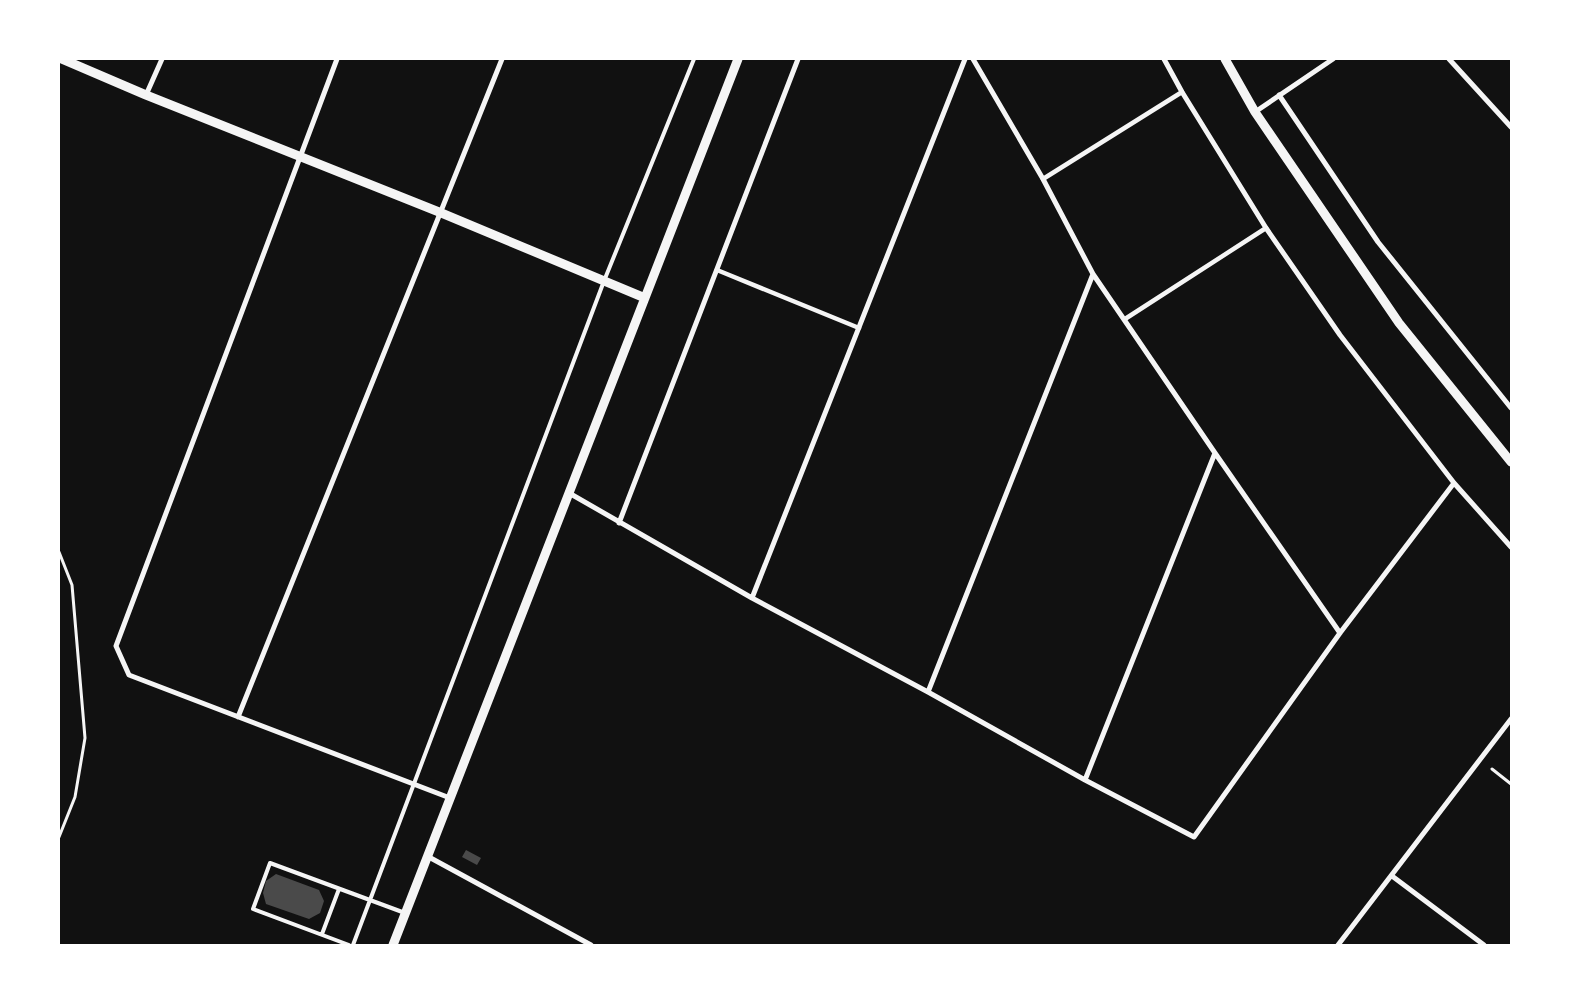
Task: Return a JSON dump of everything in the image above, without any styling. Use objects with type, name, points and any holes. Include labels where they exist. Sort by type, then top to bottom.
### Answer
[{"type":"street","points":[[62,59],[146,96],[439,212],[645,298]]},
{"type":"street","points":[[146,96],[162,59]]},
{"type":"street","points":[[337,59],[116,646],[129,675],[450,798]]},
{"type":"street","points":[[238,717],[502,59]]},
{"type":"street","points":[[393,945],[738,59]]},
{"type":"street","points":[[619,523],[798,59]]},
{"type":"street","points":[[752,598],[965,59]]},
{"type":"street","points":[[973,59],[1043,178],[1093,274],[1215,454],[1340,632]]},
{"type":"street","points":[[1164,59],[1182,92],[1266,228],[1340,335],[1454,483],[1511,547]]},
{"type":"street","points":[[1225,59],[1255,112],[1399,323],[1511,462]]},
{"type":"street","points":[[1255,112],[1332,59]]},
{"type":"street","points":[[1449,59],[1511,127]]},
{"type":"street","points":[[1043,178],[1182,92]]},
{"type":"street","points":[[1279,95],[1378,242],[1511,408]]},
{"type":"street","points":[[1124,319],[1266,228]]},
{"type":"street","points":[[716,270],[859,328]]},
{"type":"street","points":[[928,692],[1093,274]]},
{"type":"street","points":[[1085,780],[1215,454]]},
{"type":"street","points":[[569,493],[752,598],[928,692],[1085,780],[1194,837],[1340,632],[1454,483]]},
{"type":"street","points":[[1338,945],[1511,719]]},
{"type":"street","points":[[427,856],[592,945]]},
{"type":"street","points":[[1392,876],[1484,945]]},
{"type":"lane","points":[[405,913],[370,901],[270,863],[254,909],[351,945],[370,901],[604,281],[694,59]]},
{"type":"lane","points":[[322,934],[339,888]]},
{"type":"path","points":[[59,552],[72,585],[85,738],[75,797],[59,837]]},
{"type":"path","points":[[1480,760],[1511,784]]},
{"type":"building","points":[[466,850],[481,858],[477,865],[462,857]]},
{"type":"building","points":[[276,874],[319,890],[324,901],[320,913],[309,919],[266,904],[263,893],[266,881]]}]
